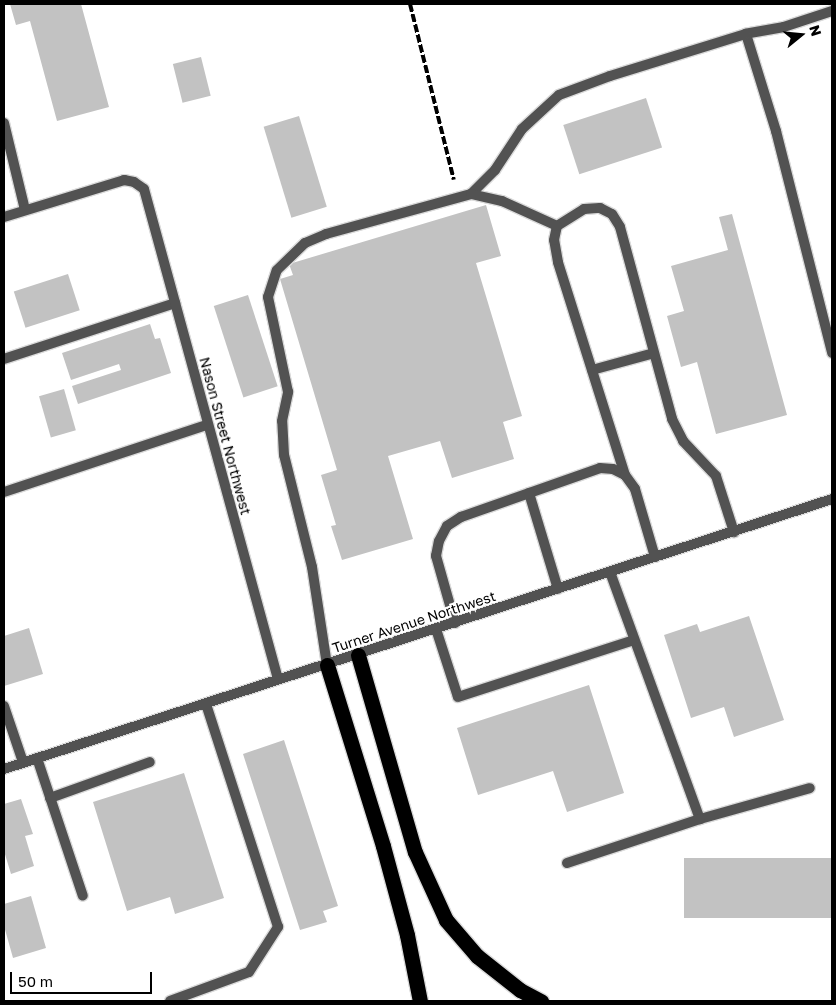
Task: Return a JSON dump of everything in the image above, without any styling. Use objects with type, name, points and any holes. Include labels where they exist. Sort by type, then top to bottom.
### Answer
[{"type":"highway","points":[[358,655],[392,781],[433,895],[446,920],[477,956],[520,990],[542,1001]]},
{"type":"highway","points":[[327,665],[383,846],[420,1001]]},
{"type":"street","points":[[470,194],[495,170],[522,129],[559,95],[610,76],[746,34],[784,27],[832,11]]},
{"type":"street","points":[[746,34],[776,131],[832,353]]},
{"type":"street","points":[[4,123],[8,162],[25,210],[4,217]]},
{"type":"street","name":"Nason Street Northwest","points":[[25,210],[124,180],[134,182],[144,189],[148,198],[206,425],[278,679]]},
{"type":"street","points":[[327,665],[312,568],[284,455],[282,421],[288,392],[268,297],[276,270],[305,243],[346,228],[470,194],[502,201],[557,226]]},
{"type":"street","points":[[654,558],[635,489],[625,475],[558,262],[554,240],[557,226],[584,209],[600,208],[612,214],[620,227],[672,419],[683,441],[716,476],[734,532]]},
{"type":"street","points":[[4,359],[175,303]]},
{"type":"street","points":[[592,370],[654,353]]},
{"type":"street","points":[[4,492],[206,425]]},
{"type":"street","points":[[455,623],[436,556],[439,541],[447,526],[461,517],[600,468],[614,468],[625,475]]},
{"type":"street","points":[[529,493],[558,589]]},
{"type":"street","name":"Turner Avenue Northwest","points":[[4,769],[832,499]]},
{"type":"street","points":[[610,572],[700,819]]},
{"type":"street","points":[[436,629],[458,697],[634,640]]},
{"type":"street","points":[[170,1001],[249,972],[278,928],[206,704]]},
{"type":"street","points":[[4,706],[23,762]]},
{"type":"street","points":[[37,758],[83,896]]},
{"type":"street","points":[[50,798],[150,762]]},
{"type":"street","points":[[567,863],[700,819],[810,788]]},
{"type":"building","points":[[10,4],[81,4],[109,107],[57,121],[30,21],[16,25]]},
{"type":"building","points":[[201,57],[211,96],[183,103],[173,64]]},
{"type":"building","points":[[646,98],[662,147],[579,174],[563,125]]},
{"type":"building","points":[[299,116],[327,207],[291,218],[264,127]]},
{"type":"building","points":[[486,205],[501,256],[476,263],[522,416],[503,422],[514,459],[452,478],[440,441],[388,456],[413,539],[342,560],[331,526],[336,525],[321,475],[337,470],[280,279],[293,275],[289,264]]},
{"type":"building","points":[[732,214],[787,415],[716,434],[697,362],[681,367],[667,316],[684,311],[671,266],[728,250],[719,217]]},
{"type":"building","points":[[68,274],[80,310],[26,328],[14,292]]},
{"type":"building","points":[[248,295],[278,386],[243,397],[214,306]]},
{"type":"building","points":[[150,324],[155,339],[160,338],[171,373],[78,404],[72,386],[121,370],[119,364],[71,380],[62,353]]},
{"type":"building","points":[[64,389],[76,430],[51,438],[39,396]]},
{"type":"building","points":[[749,616],[784,720],[734,737],[724,707],[691,718],[664,635],[697,624],[700,632]]},
{"type":"building","points":[[29,628],[43,674],[4,686],[4,636]]},
{"type":"building","points":[[589,685],[624,793],[567,812],[553,771],[478,795],[457,728]]},
{"type":"building","points":[[284,740],[338,906],[323,911],[327,922],[300,930],[243,754]]},
{"type":"building","points":[[184,773],[224,898],[175,914],[170,897],[127,911],[93,802]]},
{"type":"building","points":[[21,799],[33,834],[25,836],[34,866],[11,874],[4,851],[4,804]]},
{"type":"building","points":[[684,858],[832,858],[832,918],[684,918]]},
{"type":"building","points":[[31,896],[46,948],[13,958],[4,926],[4,904]]},
{"type":"railway","points":[[410,4],[454,180]]}]
